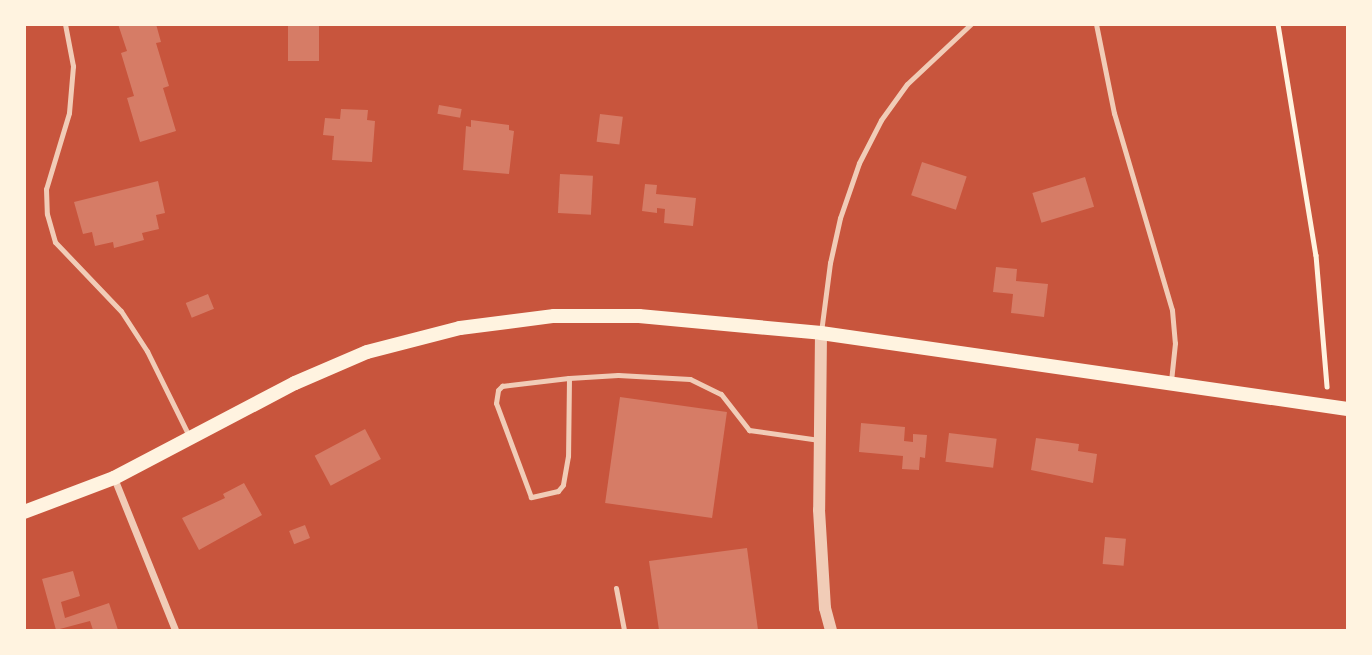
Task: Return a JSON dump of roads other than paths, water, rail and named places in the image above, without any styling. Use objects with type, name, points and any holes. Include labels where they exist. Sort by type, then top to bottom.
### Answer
[{"type":"main road","points":[[24,512],[114,478],[295,383],[367,352],[430,335],[499,321],[597,314],[821,333],[1348,409]]},
{"type":"street","points":[[821,333],[819,510],[825,608],[831,631]]},
{"type":"street","points":[[114,478],[175,631]]},
{"type":"lane","points":[[65,24],[73,66],[69,113],[46,189],[47,214],[55,243],[121,312],[147,351],[190,439]]},
{"type":"lane","points":[[821,333],[830,262],[840,218],[859,163],[881,120],[906,84],[971,24]]},
{"type":"lane","points":[[1096,24],[1114,113],[1171,310],[1175,343],[1171,382]]},
{"type":"lane","points":[[569,378],[568,456],[563,485],[558,491],[531,497],[496,403],[498,390],[502,386],[569,378],[618,374],[690,379],[721,394],[750,430],[819,440]]},
{"type":"lane","points":[[616,587],[624,631]]}]
